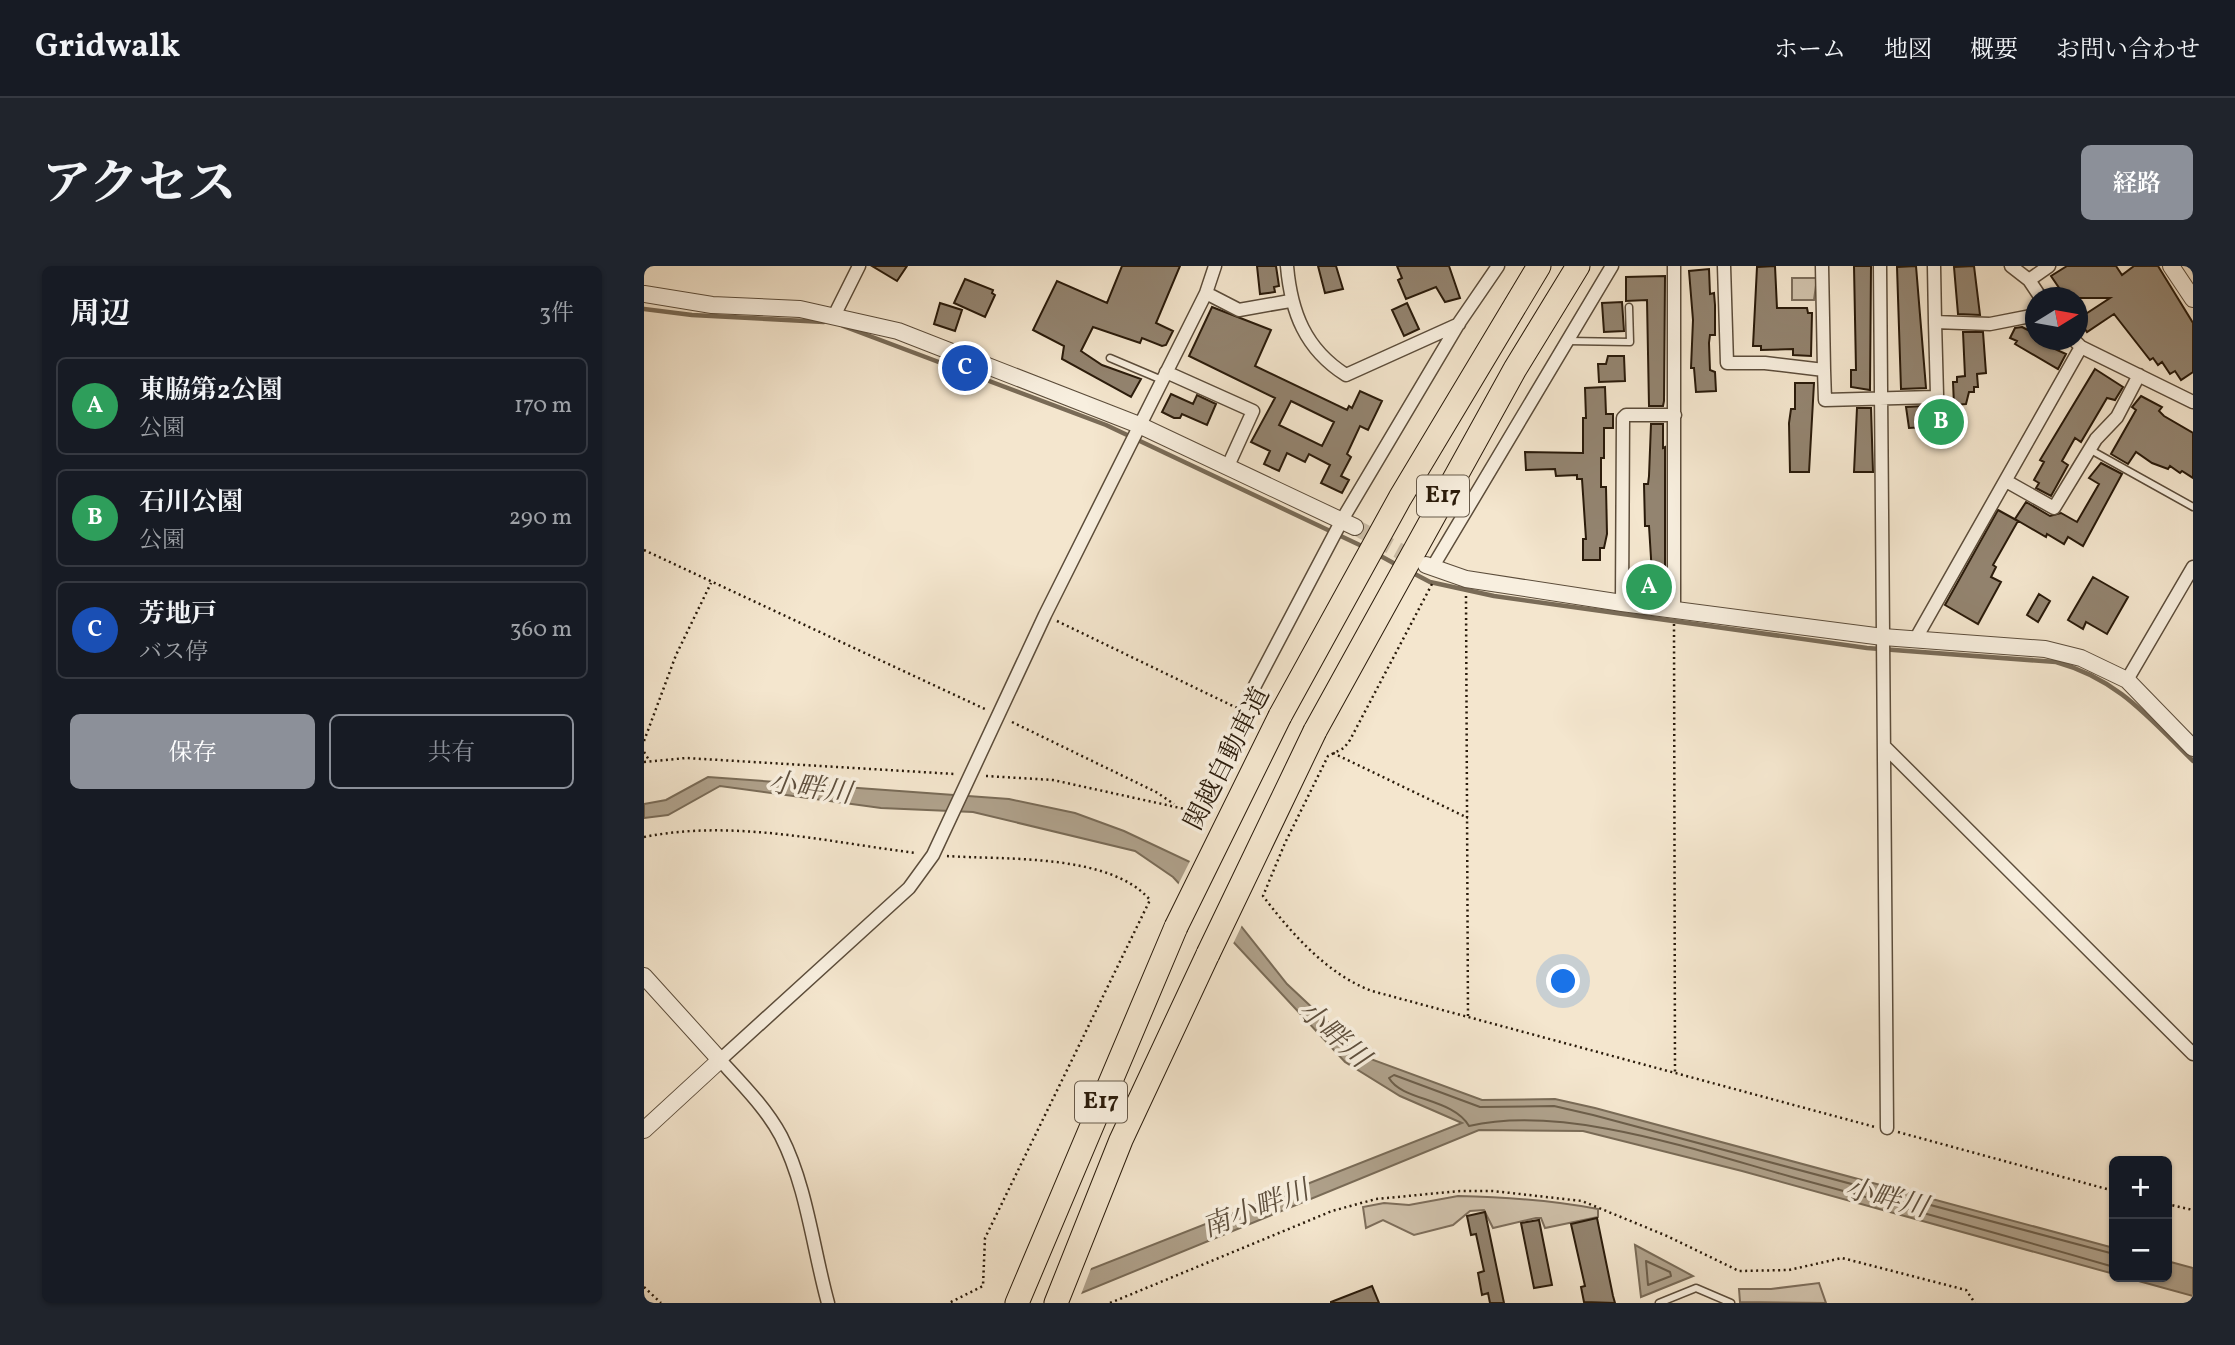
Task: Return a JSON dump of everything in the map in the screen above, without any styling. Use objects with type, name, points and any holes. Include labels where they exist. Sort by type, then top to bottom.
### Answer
[{"type":"highway","name":"関越自動車道","points":[[1017,1303],[1176,927],[1280,716],[1400,498],[1539,266]]},
{"type":"highway","name":"E17","points":[[1056,1303],[1121,1140],[1315,731],[1475,439],[1578,266]]},
{"type":"street","points":[[835,314],[859,266]]},
{"type":"street","points":[[644,1130],[909,888],[934,853],[1045,615],[1206,293],[1215,266]]},
{"type":"street","points":[[1287,266],[1290,301],[1317,350],[1330,365],[1346,375],[1459,323]]},
{"type":"street","points":[[1612,266],[1432,568],[1466,579],[1674,610],[1883,637],[2045,649],[2081,658],[2127,680],[2193,748]]},
{"type":"street","points":[[1674,266],[1674,610]]},
{"type":"street","points":[[1724,266],[1727,363],[1765,363],[1824,370]]},
{"type":"street","points":[[1822,266],[1825,400],[1937,395],[1934,266]]},
{"type":"street","points":[[1880,266],[1887,1128]]},
{"type":"street","points":[[2011,266],[2029,280],[2033,287]]},
{"type":"street","points":[[2029,280],[2049,266]]},
{"type":"street","points":[[2171,266],[2193,299]]},
{"type":"street","points":[[1249,714],[1250,695],[1349,524],[1459,323],[1496,267]]},
{"type":"street","points":[[1206,293],[1239,310],[1290,301]]},
{"type":"street","points":[[644,294],[712,305],[800,309],[835,314],[898,331],[1138,427],[1228,466],[1349,524]]},
{"type":"street","points":[[1935,322],[1990,324],[2025,318]]},
{"type":"street","points":[[2088,348],[2193,402]]},
{"type":"street","points":[[1915,640],[2006,481],[2074,350]]},
{"type":"street","points":[[2006,481],[2054,508],[2089,449],[2117,417],[2139,375]]},
{"type":"street","points":[[1164,376],[1252,411],[1228,466]]},
{"type":"street","points":[[1622,603],[1623,418],[1626,415],[1675,415]]},
{"type":"street","points":[[2127,680],[2193,567]]},
{"type":"street","points":[[1884,746],[2193,1054]]},
{"type":"street","points":[[644,976],[762,1107],[781,1136],[795,1175],[828,1303]]},
{"type":"lane","points":[[1567,341],[1630,342],[1629,307]]},
{"type":"lane","points":[[1110,358],[1164,376]]},
{"type":"lane","points":[[2089,449],[2193,507]]},
{"type":"lane","points":[[1659,1303],[1696,1288],[1731,1303]]},
{"type":"path","points":[[644,550],[999,716],[1156,793],[1180,808]]},
{"type":"path","points":[[1432,568],[1350,740],[1344,748],[1333,752],[1293,825],[1263,897],[1308,946],[1357,985],[1675,1075],[1887,1128],[2109,1190]]},
{"type":"path","points":[[1466,579],[1468,1018]]},
{"type":"path","points":[[644,741],[676,655],[712,581]]},
{"type":"path","points":[[1674,610],[1675,1075]]},
{"type":"path","points":[[644,751],[646,761],[686,758],[1053,780],[1159,800],[1203,813],[1244,732],[1249,714],[1045,615]]},
{"type":"path","points":[[1333,752],[1468,818]]},
{"type":"path","points":[[644,837],[705,831],[745,832],[1089,867],[1118,876],[1150,900],[985,1238],[983,1286],[949,1303]]},
{"type":"path","points":[[1110,1303],[1332,1211],[1376,1199],[1493,1191],[1582,1201],[1740,1270],[1789,1270],[1842,1258],[1966,1290],[1975,1303]]},
{"type":"path","points":[[2172,1205],[2193,1210]]},
{"type":"path","points":[[644,1287],[661,1303]]},
{"type":"shaded area","points":[[1792,278],[1817,278],[1814,300],[1792,300]]},
{"type":"shaded area","points":[[1939,402],[1959,415],[1948,429],[1929,430],[1926,404]]},
{"type":"shaded area","points":[[1627,577],[1672,580],[1671,595],[1666,599],[1636,598],[1636,594],[1626,593]]},
{"type":"shaded area","points":[[1458,1196],[1580,1206],[1598,1209],[1598,1217],[1545,1228],[1541,1218],[1536,1218],[1493,1228],[1484,1210],[1470,1211],[1453,1225],[1414,1235],[1383,1220],[1366,1228],[1363,1207],[1384,1203],[1409,1205]]},
{"type":"shaded area","points":[[1819,1283],[1826,1303],[1740,1302],[1739,1289],[1771,1289]]},
{"type":"water","points":[[708,777],[1009,799],[1075,813],[1124,831],[1190,862],[1287,984],[1365,1057],[1482,1100],[1555,1099],[1595,1108],[2109,1247],[2109,1273],[1742,1171],[1583,1131],[1479,1130],[1057,1303],[1005,1303],[1462,1123],[1400,1096],[1345,1062],[1173,877],[1135,851],[973,812],[881,808],[720,786],[668,815],[644,818],[644,804],[666,800]]},
{"type":"water","points":[[1635,1245],[1693,1276],[1641,1297]]},
{"type":"water","points":[[2172,1262],[2193,1268],[2193,1296],[2142,1282],[2172,1282]]},
{"type":"pier","points":[[1191,859],[1243,923],[1232,946],[1177,887]]},
{"type":"pier","points":[[1093,1263],[1080,1297],[1066,1303],[1002,1303]]},
{"type":"building","points":[[872,266],[907,266],[897,281]]},
{"type":"building","points":[[1122,266],[1180,266],[1156,323],[1173,331],[1166,345],[1142,338],[1140,343],[1093,327],[1081,351],[1102,365],[1141,379],[1131,397],[1062,359],[1064,346],[1033,330],[1057,281],[1107,303]]},
{"type":"building","points":[[1257,266],[1276,266],[1279,286],[1274,287],[1275,292],[1260,294]]},
{"type":"building","points":[[1318,266],[1336,266],[1343,289],[1325,293]]},
{"type":"building","points":[[1397,266],[1449,266],[1460,298],[1445,302],[1436,287],[1406,299],[1398,280],[1402,278]]},
{"type":"building","points":[[1775,266],[1777,308],[1807,308],[1808,313],[1812,313],[1811,356],[1793,355],[1793,349],[1761,350],[1761,346],[1753,346],[1757,267]]},
{"type":"building","points":[[1854,266],[1871,266],[1870,390],[1851,387],[1851,370],[1856,370]]},
{"type":"building","points":[[1916,266],[1926,388],[1901,389],[1897,267]]},
{"type":"building","points":[[1974,266],[1980,315],[1958,314],[1954,267]]},
{"type":"building","points":[[2067,266],[2116,266],[2122,275],[2134,266],[2158,266],[2193,323],[2193,372],[2181,380],[2175,371],[2170,374],[2162,362],[2158,365],[2153,358],[2150,360],[2114,314],[2088,331],[2088,312],[2110,298],[2088,298],[2088,287],[2058,287],[2051,276]]},
{"type":"building","points":[[1709,269],[1710,294],[1714,293],[1715,305],[1715,335],[1710,335],[1709,343],[1710,370],[1715,372],[1716,391],[1696,392],[1694,368],[1691,368],[1693,320],[1689,271]]},
{"type":"building","points":[[1665,276],[1664,401],[1663,406],[1649,406],[1647,300],[1626,301],[1626,277]]},
{"type":"building","points":[[965,279],[993,290],[995,295],[985,317],[954,303]]},
{"type":"building","points":[[1622,302],[1624,331],[1604,332],[1602,303]]},
{"type":"building","points":[[940,303],[962,310],[955,331],[934,324]]},
{"type":"building","points":[[1407,303],[1419,329],[1404,336],[1392,310]]},
{"type":"building","points":[[1212,307],[1271,330],[1255,366],[1347,410],[1349,406],[1352,408],[1360,391],[1382,401],[1368,430],[1360,426],[1347,454],[1351,457],[1341,476],[1349,480],[1342,493],[1321,483],[1330,465],[1309,454],[1305,462],[1287,453],[1279,471],[1264,464],[1270,451],[1251,442],[1275,398],[1189,356]],"holes":[[[1291,401],[1334,422],[1322,446],[1279,425]]]},
{"type":"building","points":[[2015,328],[2025,328],[2025,350],[2010,338]]},
{"type":"building","points":[[1963,332],[1983,332],[1986,373],[1977,374],[1978,387],[1974,387],[1974,392],[1969,392],[1966,404],[1954,405],[1953,382],[1957,382],[1957,377],[1965,376]]},
{"type":"building","points":[[2025,350],[2057,350],[2066,354],[2058,369]]},
{"type":"building","points":[[1608,356],[1624,356],[1625,381],[1599,382],[1598,364],[1606,364]]},
{"type":"building","points":[[2095,369],[2123,387],[2115,400],[2107,398],[2081,442],[2075,438],[2062,461],[2068,465],[2051,496],[2036,488],[2039,483],[2034,480],[2044,462],[2040,460]]},
{"type":"building","points":[[1795,383],[1814,383],[1809,472],[1790,472],[1789,423],[1791,409],[1795,409]]},
{"type":"building","points":[[1605,387],[1606,414],[1613,414],[1613,428],[1604,428],[1604,458],[1601,458],[1601,487],[1606,487],[1607,534],[1604,548],[1600,548],[1600,560],[1583,560],[1583,539],[1586,539],[1582,479],[1577,479],[1577,475],[1556,476],[1555,469],[1526,470],[1525,452],[1583,453],[1585,388]]},
{"type":"building","points":[[1171,394],[1193,404],[1197,395],[1216,404],[1207,425],[1182,414],[1180,418],[1174,418],[1162,412]]},
{"type":"building","points":[[2141,396],[2162,407],[2159,411],[2164,416],[2193,433],[2193,478],[2170,466],[2168,469],[2152,463],[2136,452],[2128,464],[2111,454],[2136,410],[2132,407]]},
{"type":"building","points":[[1924,406],[1925,427],[1909,428],[1906,407]]},
{"type":"building","points":[[1857,408],[1871,408],[1873,472],[1854,472]]},
{"type":"building","points":[[1651,424],[1663,424],[1665,574],[1652,574],[1649,526],[1645,526],[1644,484],[1648,484],[1649,476]]},
{"type":"building","points":[[2101,463],[2122,474],[2083,546],[2068,537],[2064,544],[2047,534],[2046,537],[2015,519],[2026,502],[2050,516],[2061,513],[2077,522],[2099,484],[2089,478]]},
{"type":"building","points":[[1998,510],[2018,521],[1993,565],[1996,567],[1991,577],[2001,582],[1978,624],[1945,605]]},
{"type":"building","points":[[2093,577],[2128,597],[2107,634],[2086,622],[2083,629],[2068,620]]},
{"type":"building","points":[[2039,594],[2050,601],[2038,622],[2027,615]]},
{"type":"building","points":[[1485,1212],[1504,1303],[1490,1303],[1488,1293],[1482,1295],[1478,1273],[1484,1271],[1476,1234],[1471,1235],[1467,1216]]},
{"type":"building","points":[[1597,1218],[1615,1303],[1584,1302],[1581,1287],[1585,1286],[1571,1224]]},
{"type":"building","points":[[1539,1220],[1552,1285],[1534,1288],[1521,1223]]},
{"type":"building","points":[[1372,1286],[1379,1303],[1331,1303],[1331,1302]]},
{"type":"waterway","points":[[644,309],[692,315],[824,322]]},
{"type":"waterway","points":[[843,326],[1106,425],[1366,548]]},
{"type":"waterway","points":[[1377,554],[1397,565]]},
{"type":"waterway","points":[[1411,572],[1430,582],[1494,596],[1867,648],[2056,662],[2078,669],[2115,689],[2147,715],[2193,761]]},
{"type":"tunnel","points":[[1355,527],[1418,561]]},
{"type":"place","name":"芳地戸","points":[[965,368]]},
{"type":"place","name":"石川公園","points":[[1941,422]]},
{"type":"place","name":"東脇第2公園","points":[[1649,587]]},
{"type":"water label","name":"小畔川","points":[[810,789]]},
{"type":"water label","name":"小畔川","points":[[1333,1035]]},
{"type":"water label","name":"小畔川","points":[[1886,1199]]},
{"type":"water label","name":"南小畔川","points":[[1256,1210]]}]
